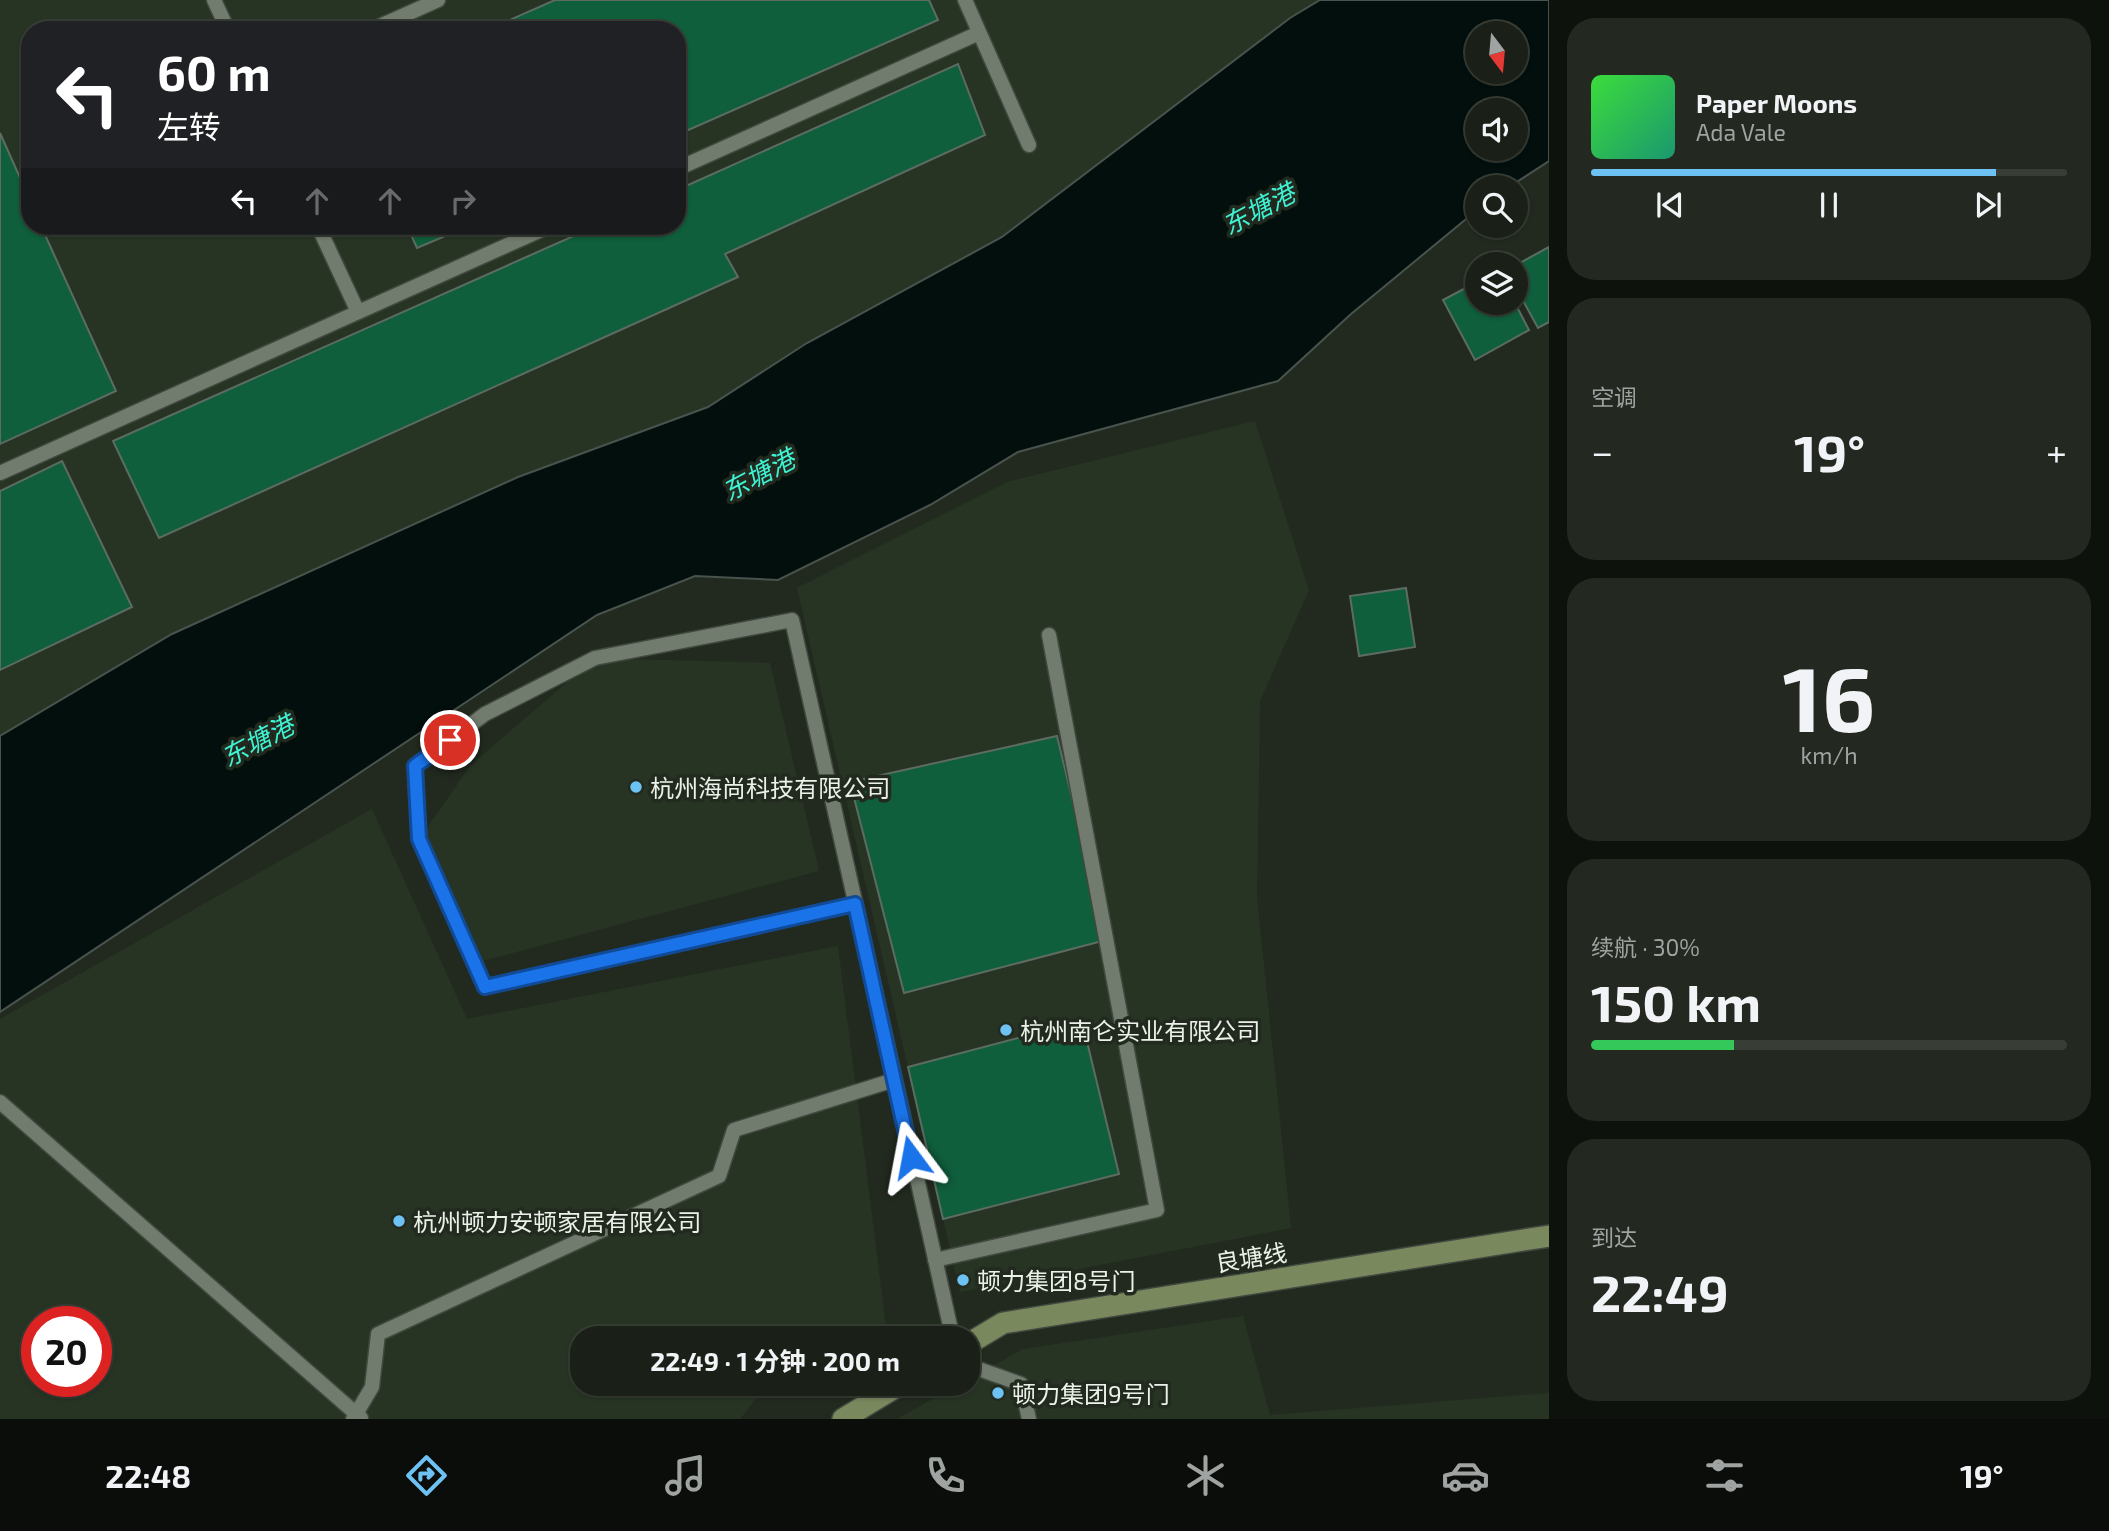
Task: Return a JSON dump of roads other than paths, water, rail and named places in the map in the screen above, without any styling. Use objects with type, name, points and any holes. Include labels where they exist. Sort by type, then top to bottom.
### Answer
[{"type":"main road","name":"良塘线","points":[[980,1337],[1003,1323],[1549,1236]]},
{"type":"main road","points":[[844,1419],[881,1396]]},
{"type":"lane","points":[[214,0],[224,21]]},
{"type":"lane","points":[[391,21],[438,0]]},
{"type":"lane","points":[[965,0],[1028,145]]},
{"type":"lane","points":[[686,165],[979,33]]},
{"type":"lane","points":[[322,235],[358,312]]},
{"type":"lane","points":[[0,473],[530,235]]},
{"type":"lane","points":[[855,904],[485,987],[419,839],[415,766],[485,714],[595,658],[792,620],[950,1326]]},
{"type":"lane","points":[[935,1260],[1157,1210],[1048,635]]},
{"type":"lane","points":[[353,1419],[372,1387],[377,1334],[719,1176],[734,1130],[894,1080]]},
{"type":"lane","points":[[0,1102],[362,1419]]},
{"type":"lane","points":[[980,1369],[1021,1384],[1029,1419]]},
{"type":"water","name":"东塘港","points":[[1320,0],[1549,0],[1549,161],[1527,175],[1465,175],[1465,220],[1351,314],[1278,381],[1018,452],[930,505],[778,580],[695,576],[597,615],[0,1012],[0,736],[172,634],[518,477],[708,407],[807,343],[1002,237],[1290,18]]},
{"type":"place","name":"杭州海尚科技有限公司","points":[[636,787]]},
{"type":"place","name":"杭州南仑实业有限公司","points":[[1006,1030]]},
{"type":"place","name":"杭州顿力安顿家居有限公司","points":[[399,1221]]},
{"type":"place","name":"顿力集团8号门","points":[[963,1280]]},
{"type":"place","name":"顿力集团9号门","points":[[998,1393]]}]
